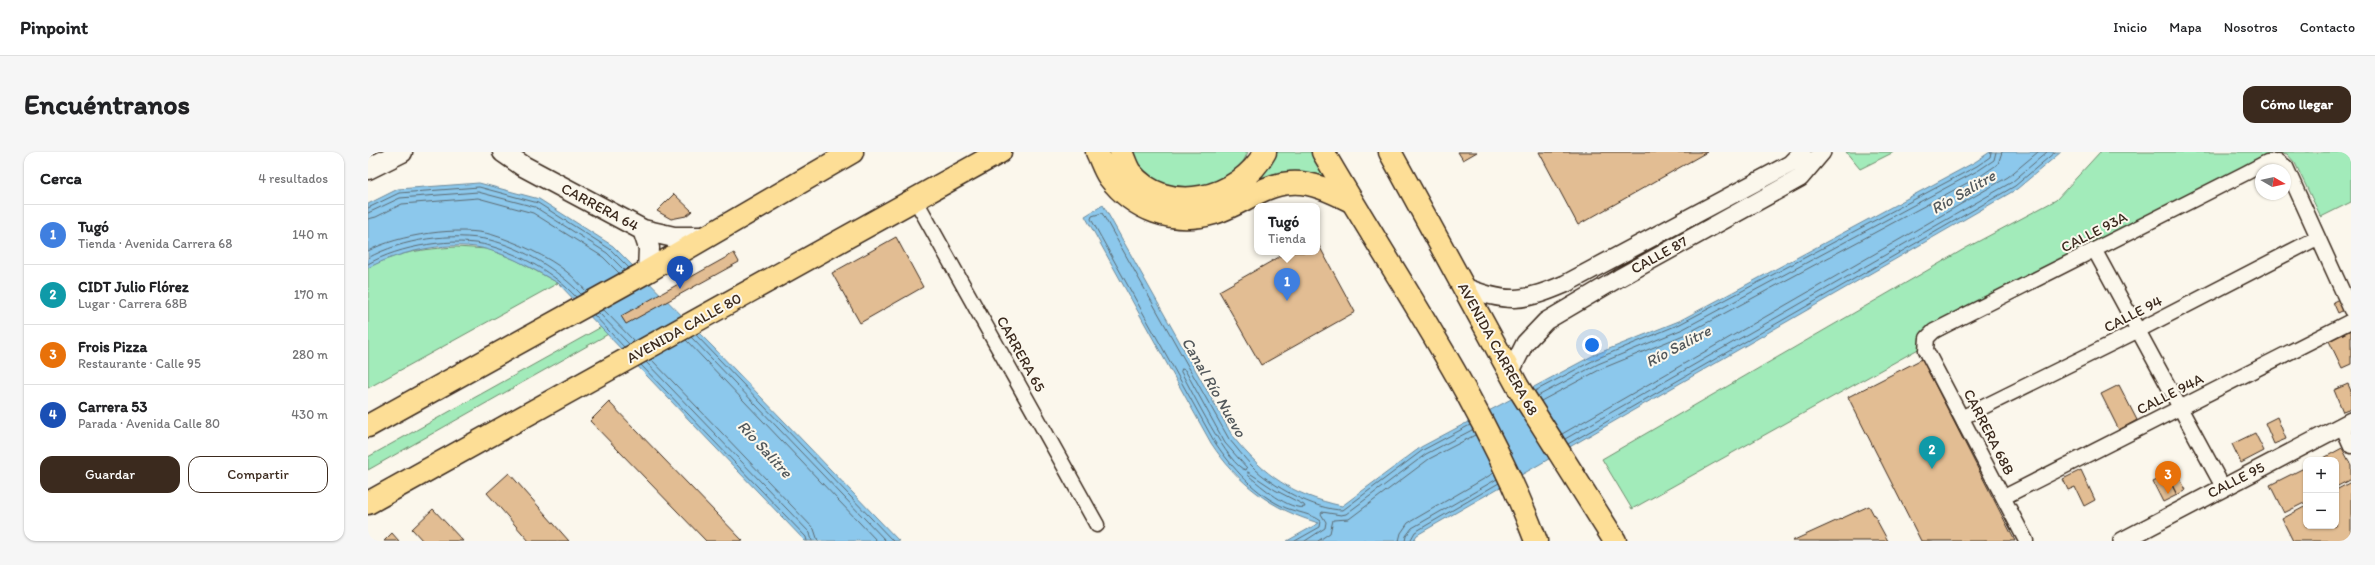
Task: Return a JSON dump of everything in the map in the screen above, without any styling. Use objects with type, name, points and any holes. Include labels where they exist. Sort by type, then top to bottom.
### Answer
[{"type":"main road","points":[[368,169],[402,152]]},
{"type":"main road","name":"CARRERA 64","points":[[503,152],[523,166],[643,230],[674,237],[705,237]]},
{"type":"main road","points":[[806,180],[829,152]]},
{"type":"main road","points":[[368,426],[648,271],[852,152]]},
{"type":"main road","name":"AVENIDA CALLE 80","points":[[368,503],[1000,152]]},
{"type":"main road","points":[[1097,152],[1109,176],[1129,198],[1149,211],[1168,216],[1192,218],[1214,213],[1262,190],[1290,182],[1320,187],[1351,201]]},
{"type":"main road","points":[[1121,152],[1129,171],[1142,184],[1170,198],[1186,198],[1210,196],[1231,186],[1261,161],[1265,152]]},
{"type":"main road","points":[[1323,152],[1478,411],[1522,502],[1536,541]]},
{"type":"main road","name":"AVENIDA CARRERA 68","points":[[1390,152],[1514,380],[1571,475],[1615,541]]},
{"type":"main road","points":[[643,230],[649,248],[648,271]]},
{"type":"street","name":"CALLE 87","points":[[1463,286],[1494,298],[1507,300],[1540,295],[1565,284],[1790,164],[1802,152]]},
{"type":"street","name":"CALLE 87","points":[[1514,380],[1525,343],[1546,321],[1619,278],[1800,178],[1822,152]]},
{"type":"street","name":"CALLE 93A","points":[[1927,338],[1934,331],[2096,251],[2267,162],[2278,161],[2286,167],[2317,238]]},
{"type":"street","name":"CARRERA 65","points":[[915,199],[1097,526]]},
{"type":"street","points":[[2317,238],[2351,310]]},
{"type":"street","name":"CALLE 94","points":[[1963,417],[2139,330],[2317,238]]},
{"type":"street","points":[[2096,251],[2223,487]]},
{"type":"street","name":"CALLE 94A","points":[[2004,497],[2351,321]]},
{"type":"street","name":"CARRERA 68B","points":[[1927,338],[1926,350],[1963,417],[2026,541]]},
{"type":"street","points":[[2346,424],[2351,446]]},
{"type":"street","name":"CALLE 95","points":[[2124,540],[2346,424]]},
{"type":"green space","points":[[1132,152],[1248,152],[1239,170],[1213,185],[1191,192],[1166,187],[1146,177],[1134,161]]},
{"type":"green space","points":[[1277,152],[1313,152],[1334,188],[1243,187],[1262,170]]},
{"type":"green space","points":[[1846,152],[1894,152],[1860,169]]},
{"type":"green space","points":[[2100,152],[2271,152],[1632,509],[1602,459],[1966,248],[2056,200]]},
{"type":"green space","points":[[2273,152],[2351,152],[2351,202],[2321,217],[2295,163],[2287,154]]},
{"type":"green space","points":[[456,247],[488,249],[516,260],[558,283],[368,388],[368,268],[389,258],[410,252]]},
{"type":"green space","points":[[621,316],[626,324],[368,470],[368,457]]},
{"type":"water","name":"Río Salitre","points":[[1990,152],[2061,152],[2017,189],[1417,535],[1413,541],[1287,541],[1319,523],[1286,511],[1271,503],[1232,471],[1221,457],[1211,443],[1085,216],[1103,205],[1233,437],[1245,451],[1268,473],[1294,490],[1308,496],[1342,506],[1421,447],[1594,355],[1679,321],[1975,162]]},
{"type":"water","name":"Río Salitre","points":[[479,183],[539,199],[613,246],[713,347],[899,541],[805,541],[558,283],[525,265],[507,256],[489,250],[475,247],[444,246],[427,248],[395,256],[368,268],[368,204],[398,189]]},
{"type":"building","points":[[1458,152],[1477,152],[1463,160]]},
{"type":"building","points":[[1539,152],[1707,152],[1578,225]]},
{"type":"building","points":[[674,194],[692,211],[686,216],[671,219],[657,211]]},
{"type":"building","points":[[896,237],[923,287],[860,323],[832,273]]},
{"type":"building","points":[[1320,248],[1355,312],[1261,365],[1219,291],[1283,255],[1320,255]]},
{"type":"building","points":[[734,253],[739,262],[626,324],[621,316]]},
{"type":"building","points":[[2341,298],[2344,310],[2338,313],[2333,302]]},
{"type":"building","points":[[2351,330],[2351,364],[2342,368],[2329,341]]},
{"type":"building","points":[[1922,359],[2015,541],[1921,541],[1848,397]]},
{"type":"building","points":[[2348,384],[2351,391],[2351,409],[2343,412],[2334,390]]},
{"type":"building","points":[[2119,385],[2137,420],[2119,430],[2101,394]]},
{"type":"building","points":[[609,402],[743,541],[706,541],[590,421]]},
{"type":"building","points":[[2277,417],[2286,439],[2274,444],[2265,423]]},
{"type":"building","points":[[2255,433],[2264,451],[2241,463],[2232,444]]},
{"type":"building","points":[[2342,448],[2351,465],[2351,479],[2339,485],[2339,457],[2326,457]]},
{"type":"building","points":[[2303,468],[2303,504],[2284,513],[2270,485]]},
{"type":"building","points":[[2081,470],[2095,500],[2084,506],[2075,487],[2068,490],[2063,479]]},
{"type":"building","points":[[2176,471],[2186,490],[2177,495],[2167,475]]},
{"type":"building","points":[[509,473],[569,541],[529,541],[487,493]]},
{"type":"building","points":[[2167,475],[2177,495],[2163,502],[2153,482]]},
{"type":"building","points":[[2351,482],[2351,541],[2293,541],[2282,519],[2303,508],[2303,529],[2339,529],[2339,488]]},
{"type":"building","points":[[1869,506],[1888,541],[1792,541]]},
{"type":"building","points":[[433,509],[463,541],[423,541],[412,529]]},
{"type":"building","points":[[392,533],[399,541],[384,541]]},
{"type":"place","name":"Carrera 53","points":[[680,289]]},
{"type":"place","name":"Tugó","points":[[1287,301]]},
{"type":"place","name":"CIDT Julio Flórez","points":[[1932,469]]},
{"type":"place","name":"Frois Pizza","points":[[2168,494]]},
{"type":"water label","name":"Canal Río Nuevo","points":[[1214,387]]}]
